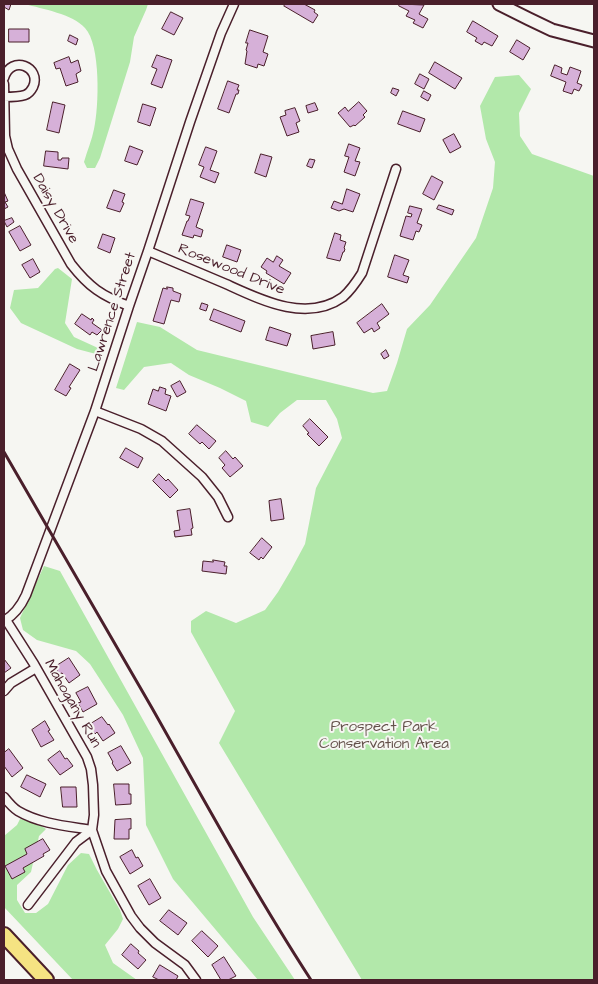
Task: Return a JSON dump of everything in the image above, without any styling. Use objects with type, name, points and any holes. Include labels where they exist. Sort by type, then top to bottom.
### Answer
[{"type":"highway","points":[[4,936],[46,980]]},
{"type":"main road","points":[[499,4],[552,30],[594,41]]},
{"type":"street","name":"Lawrence Street","points":[[5,621],[21,605],[26,596],[96,411],[129,306],[221,33],[234,4]]},
{"type":"street","points":[[4,78],[10,68],[20,65],[30,69],[34,75],[35,82],[31,91],[25,95],[4,97]]},
{"type":"street","name":"Daisy Drive","points":[[4,84],[6,136],[12,160],[71,264],[82,278],[96,291],[112,300],[129,306]]},
{"type":"street","name":"Rosewood Drive","points":[[148,251],[266,302],[288,307],[309,308],[334,302],[344,296],[362,273],[396,169]]},
{"type":"street","points":[[96,411],[140,429],[162,441],[202,477],[218,497],[228,517]]},
{"type":"street","name":"Mahogany Run","points":[[5,621],[36,668],[88,757],[93,785],[94,815],[92,830],[106,870],[131,916],[140,928],[155,943],[185,964],[196,980]]},
{"type":"street","points":[[4,691],[11,683],[36,668]]},
{"type":"street","points":[[4,797],[17,810],[30,816],[44,821],[92,830]]},
{"type":"street","points":[[28,905],[76,842],[92,830]]},
{"type":"green space","points":[[25,4],[148,4],[134,37],[130,62],[100,158],[95,168],[87,168],[84,162],[96,119],[98,92],[94,48],[90,36],[80,23],[73,19]]},
{"type":"green space","name":"Prospect Park Conservation Area","points":[[519,75],[531,89],[519,113],[520,136],[532,154],[594,176],[594,980],[362,980],[219,743],[235,711],[191,632],[191,621],[206,611],[236,623],[265,610],[278,592],[305,544],[316,488],[342,438],[337,419],[326,400],[297,400],[280,413],[268,427],[251,422],[246,401],[189,375],[171,363],[144,367],[124,390],[116,388],[137,322],[160,327],[197,350],[373,393],[387,391],[407,329],[430,305],[476,238],[493,188],[495,162],[486,139],[480,106],[495,77]]},
{"type":"green space","points":[[58,268],[72,279],[65,323],[74,337],[98,348],[96,354],[77,349],[21,323],[10,308],[14,290],[38,288]]},
{"type":"green space","points":[[44,566],[60,571],[253,917],[295,980],[258,980],[173,879],[146,825],[143,758],[123,715],[90,664],[76,651],[37,640],[23,630],[20,618]]},
{"type":"green space","points":[[20,819],[36,822],[46,829],[39,836],[31,872],[17,885],[17,900],[25,913],[36,913],[48,904],[68,865],[81,853],[89,854],[120,910],[123,919],[118,929],[105,945],[113,963],[137,980],[73,980],[4,907],[4,836],[17,825]]},
{"type":"building","points":[[4,4],[11,4],[9,10],[4,7]]},
{"type":"building","points":[[286,4],[304,4],[315,10],[314,12],[318,15],[313,23],[284,6]]},
{"type":"building","points":[[400,4],[424,5],[419,14],[428,19],[423,28],[413,23],[415,20],[406,16],[409,11],[399,6]]},
{"type":"building","points":[[171,12],[183,18],[174,35],[162,29]]},
{"type":"building","points":[[473,21],[498,36],[492,46],[484,42],[482,45],[475,41],[477,38],[467,32]]},
{"type":"building","points":[[9,29],[29,29],[29,42],[9,42]]},
{"type":"building","points":[[250,30],[268,36],[263,52],[268,54],[264,66],[258,64],[257,68],[245,64],[248,43],[246,43]]},
{"type":"building","points":[[70,35],[78,39],[76,45],[68,41]]},
{"type":"building","points":[[517,40],[530,48],[523,60],[510,52]]},
{"type":"building","points":[[157,55],[172,60],[162,88],[151,84],[157,69],[152,67]]},
{"type":"building","points":[[69,57],[71,63],[78,60],[81,71],[76,74],[78,82],[66,86],[60,68],[56,69],[54,63]]},
{"type":"building","points":[[435,62],[462,78],[455,89],[429,73]]},
{"type":"building","points":[[555,65],[562,68],[561,73],[567,75],[570,67],[581,71],[577,83],[582,85],[579,91],[574,89],[572,94],[563,91],[566,82],[551,76]]},
{"type":"building","points":[[420,74],[429,79],[424,89],[415,84]]},
{"type":"building","points":[[228,81],[239,85],[238,94],[236,94],[229,113],[218,109]]},
{"type":"building","points":[[393,88],[399,90],[396,96],[391,93]]},
{"type":"building","points":[[424,91],[431,95],[428,101],[421,97]]},
{"type":"building","points":[[53,102],[65,105],[59,133],[47,130]]},
{"type":"building","points":[[359,102],[367,111],[363,115],[365,117],[355,126],[350,127],[338,113],[345,107],[348,111]]},
{"type":"building","points":[[315,103],[318,110],[308,113],[306,106]]},
{"type":"building","points":[[143,104],[156,108],[150,126],[138,122]]},
{"type":"building","points":[[295,108],[300,121],[296,123],[299,132],[287,136],[280,117],[286,115],[285,111]]},
{"type":"building","points":[[403,111],[425,119],[420,132],[398,124]]},
{"type":"building","points":[[454,134],[461,147],[450,153],[443,140]]},
{"type":"building","points":[[349,144],[360,148],[355,161],[360,162],[355,176],[344,172],[349,157],[345,156]]},
{"type":"building","points":[[130,146],[143,151],[137,165],[125,161]]},
{"type":"building","points":[[206,147],[217,151],[210,170],[219,173],[215,183],[200,177],[204,167],[199,165]]},
{"type":"building","points":[[46,151],[58,152],[58,160],[69,158],[68,169],[44,166]]},
{"type":"building","points":[[261,154],[272,157],[266,177],[255,173]]},
{"type":"building","points":[[310,159],[315,160],[312,168],[307,166]]},
{"type":"building","points":[[432,176],[443,182],[434,200],[423,194]]},
{"type":"building","points":[[347,189],[360,194],[353,212],[344,209],[339,211],[331,208],[334,201],[342,204]]},
{"type":"building","points":[[114,190],[125,194],[120,212],[107,208]]},
{"type":"building","points":[[4,192],[8,201],[5,202],[8,207],[4,209]]},
{"type":"building","points":[[191,199],[204,203],[196,227],[203,230],[201,237],[194,235],[193,238],[182,235],[190,216],[186,215]]},
{"type":"building","points":[[439,205],[454,210],[452,215],[437,209]]},
{"type":"building","points":[[410,206],[422,209],[417,223],[422,225],[419,232],[416,231],[413,240],[400,236],[406,216],[411,217],[412,214],[408,213]]},
{"type":"building","points":[[12,218],[14,222],[7,227],[4,221]]},
{"type":"building","points":[[20,226],[31,245],[20,251],[9,232]]},
{"type":"building","points":[[335,233],[341,235],[340,240],[346,242],[340,261],[327,258]]},
{"type":"building","points":[[103,234],[115,238],[110,253],[98,248]]},
{"type":"building","points":[[227,245],[241,250],[237,262],[223,257]]},
{"type":"building","points":[[395,255],[409,260],[403,275],[409,277],[407,283],[388,277]]},
{"type":"building","points":[[277,256],[283,260],[279,266],[291,273],[284,284],[266,273],[267,271],[261,267],[267,258],[273,262]]},
{"type":"building","points":[[33,259],[40,272],[30,278],[22,265]]},
{"type":"building","points":[[167,287],[173,288],[173,291],[181,294],[179,302],[171,300],[164,324],[153,321],[163,288],[167,289]]},
{"type":"building","points":[[202,303],[208,305],[206,311],[200,309]]},
{"type":"building","points":[[382,304],[389,314],[377,323],[380,328],[374,332],[372,328],[364,333],[357,323]]},
{"type":"building","points":[[214,309],[245,321],[241,332],[210,320]]},
{"type":"building","points":[[82,314],[91,320],[92,318],[94,320],[92,323],[102,330],[97,335],[92,332],[90,335],[75,324]]},
{"type":"building","points":[[270,327],[291,334],[287,346],[266,340]]},
{"type":"building","points":[[333,332],[335,345],[313,349],[311,336]]},
{"type":"building","points":[[386,350],[389,356],[384,359],[381,354]]},
{"type":"building","points":[[70,364],[80,370],[69,387],[71,388],[66,396],[55,390]]},
{"type":"building","points":[[180,381],[186,392],[177,397],[171,386]]},
{"type":"building","points":[[160,387],[166,389],[165,394],[171,396],[166,411],[148,404],[153,389],[158,391]]},
{"type":"building","points":[[310,419],[328,437],[319,446],[307,434],[309,433],[303,426]]},
{"type":"building","points":[[197,425],[216,441],[209,449],[189,434]]},
{"type":"building","points":[[126,448],[143,458],[138,468],[120,458]]},
{"type":"building","points":[[226,451],[243,466],[230,477],[222,468],[225,465],[219,458]]},
{"type":"building","points":[[159,474],[166,481],[168,479],[178,490],[170,498],[153,481]]},
{"type":"building","points":[[281,499],[284,519],[271,521],[269,501]]},
{"type":"building","points":[[190,509],[193,528],[191,529],[192,535],[175,537],[174,531],[180,530],[177,511]]},
{"type":"building","points":[[262,538],[272,547],[263,559],[261,557],[259,560],[250,553]]},
{"type":"building","points":[[213,560],[225,562],[224,566],[227,566],[226,574],[202,571],[203,561],[213,562]]},
{"type":"building","points":[[69,658],[80,675],[69,683],[62,673],[59,674],[55,667]]},
{"type":"building","points":[[4,659],[11,668],[4,673]]},
{"type":"building","points":[[88,687],[97,704],[83,712],[78,703],[81,702],[76,693]]},
{"type":"building","points":[[102,717],[115,733],[103,741],[89,725]]},
{"type":"building","points":[[45,721],[50,730],[48,731],[54,740],[41,747],[32,730]]},
{"type":"building","points":[[121,746],[131,763],[117,771],[108,753]]},
{"type":"building","points":[[9,749],[23,768],[12,777],[4,766],[4,753]]},
{"type":"building","points":[[60,751],[73,766],[60,775],[48,760]]},
{"type":"building","points":[[27,775],[46,784],[40,797],[21,787]]},
{"type":"building","points":[[114,784],[129,784],[131,804],[116,805]]},
{"type":"building","points":[[61,787],[76,787],[77,807],[63,807]]},
{"type":"building","points":[[131,819],[129,839],[114,839],[115,820]]},
{"type":"building","points":[[43,839],[50,850],[43,854],[44,856],[23,868],[25,872],[12,879],[5,866],[27,854],[25,849]]},
{"type":"building","points":[[132,850],[143,866],[130,874],[120,857]]},
{"type":"building","points":[[150,879],[161,898],[149,905],[138,886]]},
{"type":"building","points":[[169,910],[187,923],[178,935],[160,921]]},
{"type":"building","points":[[202,931],[218,946],[208,957],[192,941]]},
{"type":"building","points":[[131,944],[146,960],[138,969],[122,955]]},
{"type":"building","points":[[224,957],[236,976],[228,980],[221,980],[212,965]]},
{"type":"building","points":[[160,965],[178,976],[176,980],[159,980],[153,977]]},
{"type":"railway","points":[[4,452],[249,880],[311,980]]}]
